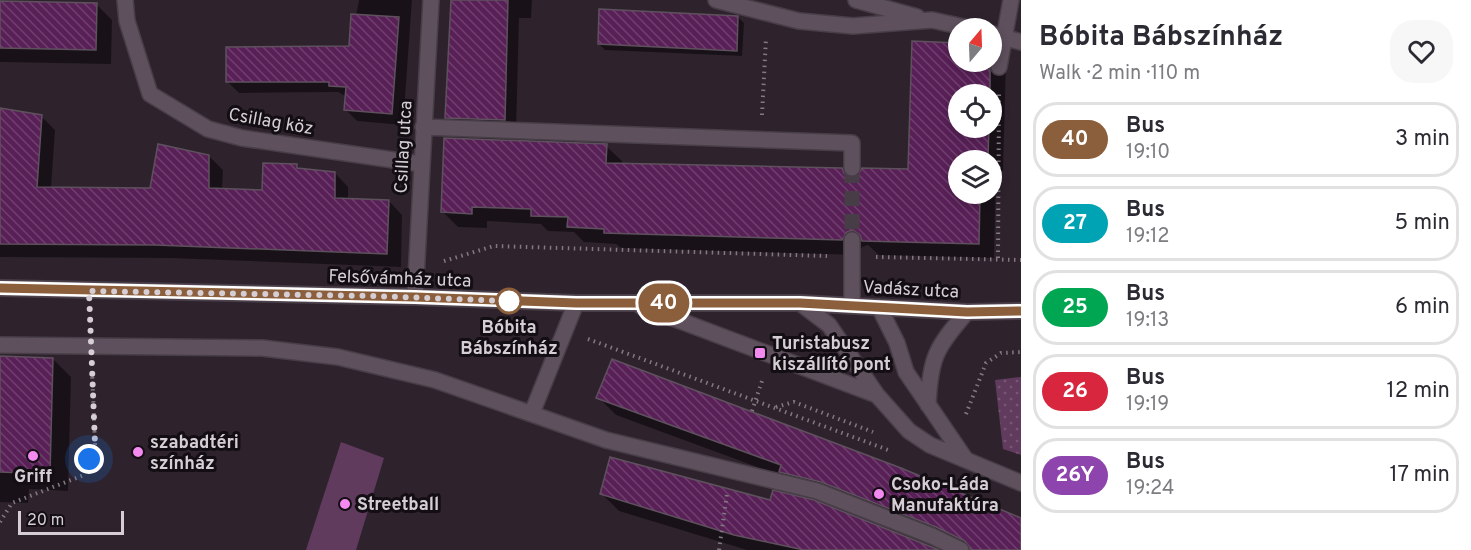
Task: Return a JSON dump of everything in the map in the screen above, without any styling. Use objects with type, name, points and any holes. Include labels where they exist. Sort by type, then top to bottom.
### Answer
[{"type":"street","name":"Csillag köz","points":[[125,0],[127,21],[150,94],[208,129],[242,138],[421,164]]},
{"type":"street","name":"Csillag utca","points":[[415,297],[431,0]]},
{"type":"street","points":[[716,0],[799,21],[854,26],[932,20]]},
{"type":"street","points":[[856,0],[948,24]]},
{"type":"street","points":[[1002,24],[1011,0]]},
{"type":"street","points":[[1002,36],[1021,42]]},
{"type":"street","points":[[423,127],[852,143],[852,168]]},
{"type":"street","points":[[852,240],[852,306]]},
{"type":"street","name":"Felsővámház utca","points":[[0,288],[415,297],[576,303],[800,303]]},
{"type":"street","points":[[532,413],[576,303]]},
{"type":"street","points":[[632,303],[877,395]]},
{"type":"street","points":[[800,303],[829,325],[877,395],[909,431],[930,445],[1021,483]]},
{"type":"street","name":"Vadász utca","points":[[800,303],[967,312],[1021,311]]},
{"type":"street","points":[[879,307],[897,343],[906,372],[967,462]]},
{"type":"street","points":[[928,405],[930,372],[940,342],[967,312]]},
{"type":"street","points":[[0,345],[261,348],[338,357],[435,380],[606,440],[817,491],[932,536],[961,550]]},
{"type":"path","points":[[761,139],[767,13]]},
{"type":"path","points":[[998,258],[999,72]]},
{"type":"path","points":[[416,268],[494,246],[1021,260]]},
{"type":"path","points":[[566,332],[616,347],[894,452]]},
{"type":"path","points":[[0,522],[12,503],[84,475],[95,444],[91,346]]},
{"type":"path","points":[[966,415],[986,363],[1001,353],[1021,352]]},
{"type":"path","points":[[752,411],[771,355]]},
{"type":"path","points":[[719,550],[731,470]]},
{"type":"shaded area","points":[[1021,377],[1021,455],[1003,449],[995,380]]},
{"type":"shaded area","name":"Streetball","points":[[341,442],[384,458],[356,550],[306,550]]},
{"type":"building","points":[[451,0],[508,0],[505,120],[445,118]]},
{"type":"building","points":[[0,1],[97,3],[96,50],[0,48]]},
{"type":"building","points":[[599,9],[738,16],[737,51],[598,44]]},
{"type":"building","points":[[351,14],[399,17],[392,114],[344,110],[346,87],[329,86],[329,82],[226,82],[226,47],[349,46]]},
{"type":"building","points":[[912,41],[948,43],[948,72],[990,72],[990,84],[948,84],[948,138],[989,138],[988,150],[948,150],[948,204],[980,204],[979,244],[862,241],[860,235],[853,230],[847,232],[842,240],[604,233],[604,229],[567,227],[568,217],[531,216],[531,209],[472,207],[472,214],[441,212],[444,138],[607,144],[606,163],[842,168],[844,173],[851,178],[857,176],[862,168],[908,169]]},
{"type":"building","points":[[0,108],[42,115],[37,187],[150,188],[158,144],[209,155],[209,188],[262,190],[263,163],[297,164],[297,168],[335,172],[335,198],[389,200],[387,254],[155,245],[0,244]]},
{"type":"building","points":[[0,356],[53,358],[50,474],[0,472]]},
{"type":"building","points":[[612,359],[901,468],[1021,518],[1021,550],[971,550],[965,541],[936,527],[821,482],[779,472],[781,465],[596,398]]},
{"type":"building","points":[[610,457],[770,500],[773,490],[814,500],[939,550],[804,550],[734,535],[600,494]]},
{"type":"tunnel","points":[[852,168],[852,240]]},
{"type":"bus line","name":"40","points":[[0,288],[415,297],[576,303],[800,303],[967,312],[1021,311]]},
{"type":"place","name":"Bóbita Bábszínház","points":[[509,301]]},
{"type":"place","name":"Turistabusz kiszállító pont","points":[[760,353]]},
{"type":"place","name":"szabadtéri színház","points":[[138,452]]},
{"type":"place","name":"Griff","points":[[33,456]]},
{"type":"place","name":"Csoko-Láda Manufaktúra","points":[[879,494]]},
{"type":"place","name":"Streetball","points":[[345,504]]},
{"type":"route","points":[[89,459],[95,444],[89,291],[509,301]]}]
